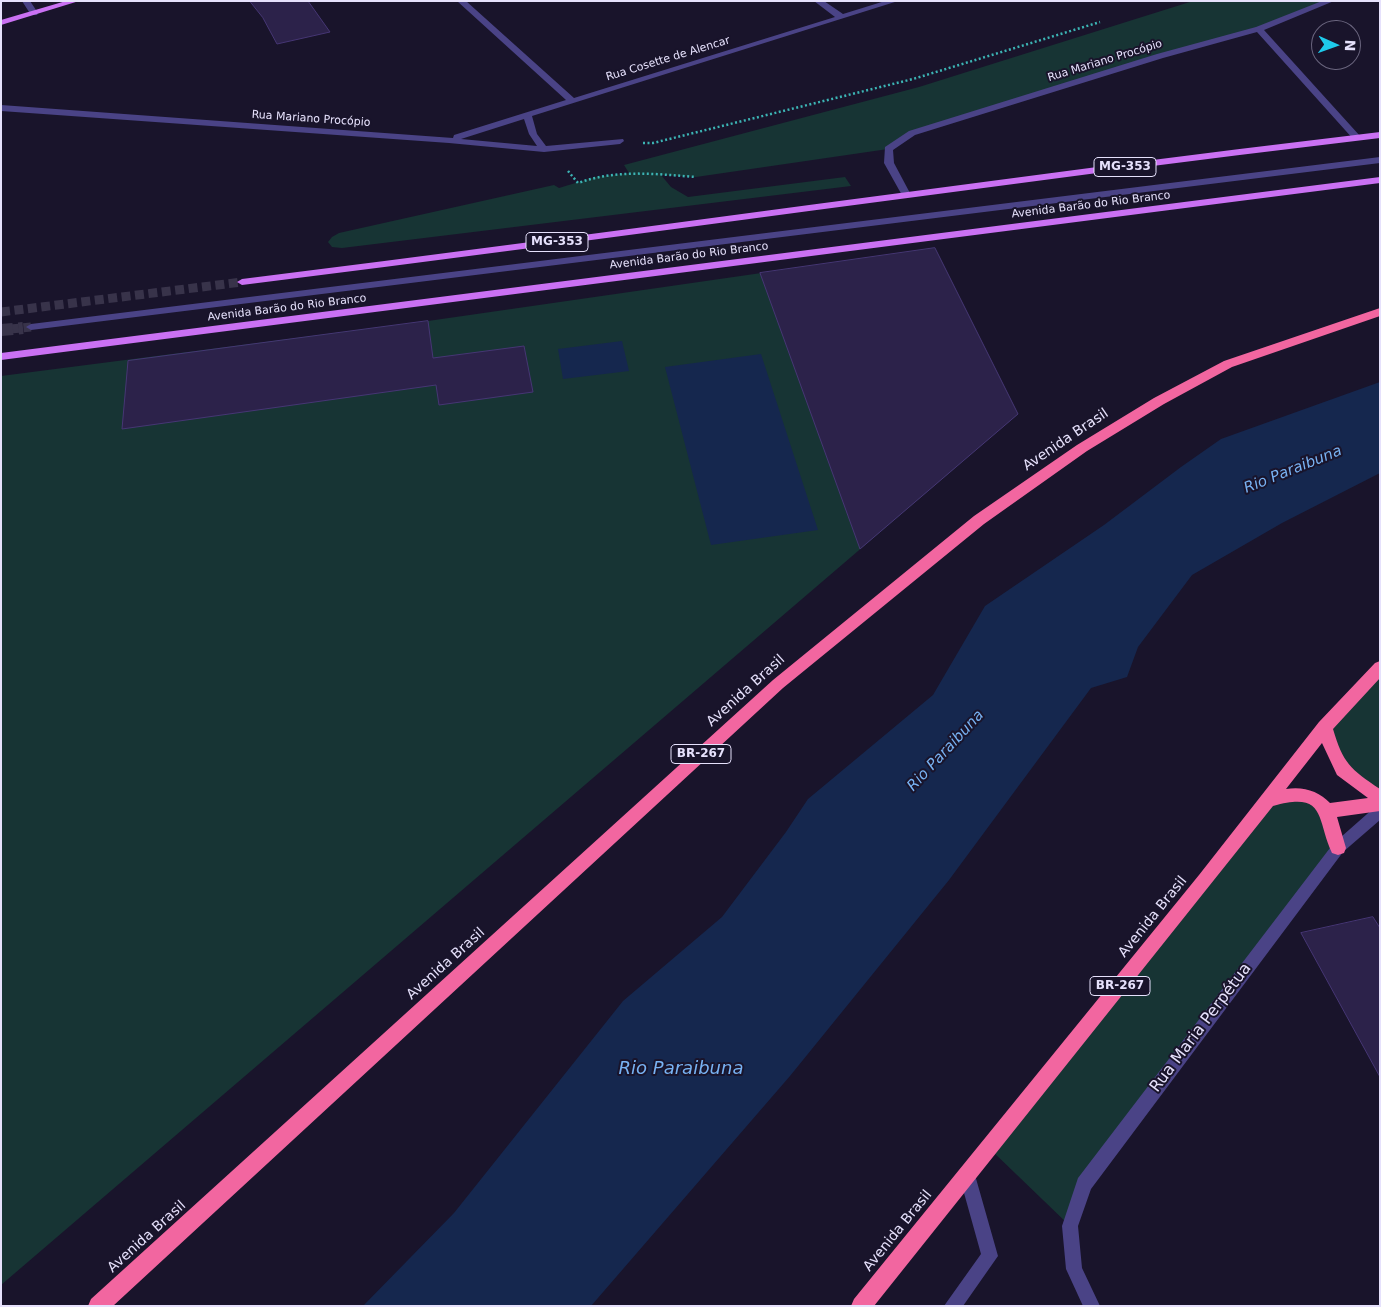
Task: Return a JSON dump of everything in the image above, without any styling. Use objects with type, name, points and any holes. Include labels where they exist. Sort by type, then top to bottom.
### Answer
[{"type":"highway","name":"Avenida Brasil","points":[[98,1306],[778,684],[979,520],[1082,448],[1159,401],[1228,364],[1380,312]]},
{"type":"highway","name":"Avenida Brasil","points":[[861,1306],[1205,880],[1325,727],[1380,667]]},
{"type":"highway","points":[[1325,727],[1332,755],[1343,773],[1380,798]]},
{"type":"highway","points":[[1266,801],[1289,794],[1310,797],[1327,811],[1338,848]]},
{"type":"highway","points":[[1327,811],[1380,804]]},
{"type":"main road","points":[[1,23],[75,1]]},
{"type":"main road","name":"MG-353","points":[[242,282],[384,266],[906,195],[1380,135]]},
{"type":"main road","name":"Avenida Barão do Rio Branco","points":[[1,358],[1380,180]]},
{"type":"street","points":[[26,1],[34,13]]},
{"type":"street","points":[[461,1],[572,101]]},
{"type":"street","points":[[818,1],[841,17]]},
{"type":"street","name":"Rua Cosette de Alencar","points":[[449,140],[894,1]]},
{"type":"street","name":"Rua Mariano Procópio","points":[[906,195],[889,163],[888,149],[912,133],[1160,56],[1259,29],[1330,1]]},
{"type":"street","points":[[1259,29],[1357,138]]},
{"type":"street","name":"Rua Mariano Procópio","points":[[1,108],[449,140],[544,149],[620,141]]},
{"type":"street","points":[[528,116],[534,134],[544,149]]},
{"type":"street","name":"Avenida Barão do Rio Branco","points":[[30,327],[1380,160]]},
{"type":"street","name":"Rua Maria Perpétua","points":[[1092,1306],[1074,1269],[1070,1226],[1084,1184],[1338,848],[1380,810]]},
{"type":"street","points":[[952,1306],[990,1256],[967,1175]]},
{"type":"path","points":[[620,141],[653,143],[913,79],[1100,22]]},
{"type":"path","points":[[578,182],[595,177],[634,172],[696,177]]},
{"type":"green space","points":[[1193,1],[1330,1],[1259,29],[1160,56],[912,133],[888,149],[696,177],[661,175],[671,187],[688,197],[845,177],[851,186],[342,248],[332,247],[328,242],[339,233],[554,185],[559,188],[595,177],[629,173],[624,165],[919,87]]},
{"type":"green space","points":[[935,248],[1018,414],[1,1285],[1,376],[428,321]]},
{"type":"green space","points":[[1380,667],[1380,798],[1343,773],[1325,727]]},
{"type":"green space","points":[[1310,797],[1338,848],[1084,1184],[1070,1226],[989,1148],[1266,801]]},
{"type":"water","points":[[622,341],[629,371],[563,379],[558,349]]},
{"type":"water","points":[[761,354],[818,530],[711,545],[665,367]]},
{"type":"water","name":"Rio Paraibuna","points":[[1380,382],[1380,473],[1282,523],[1192,575],[1138,647],[1127,677],[1091,688],[949,880],[790,1076],[591,1306],[363,1306],[454,1213],[623,1001],[722,917],[786,832],[808,799],[933,695],[985,606],[1104,525],[1221,439]]},
{"type":"building","points":[[250,1],[308,1],[330,32],[277,44],[263,18]]},
{"type":"building","points":[[935,248],[1018,414],[860,549],[760,273]]},
{"type":"building","points":[[428,321],[433,358],[524,346],[533,392],[439,405],[436,385],[122,429],[128,361]]},
{"type":"building","points":[[1373,917],[1380,928],[1380,1077],[1301,933]]},
{"type":"tunnel","points":[[1,312],[242,282]]},
{"type":"tunnel","points":[[10,329],[31,327]]},
{"type":"tunnel","points":[[1,330],[23,328]]}]
